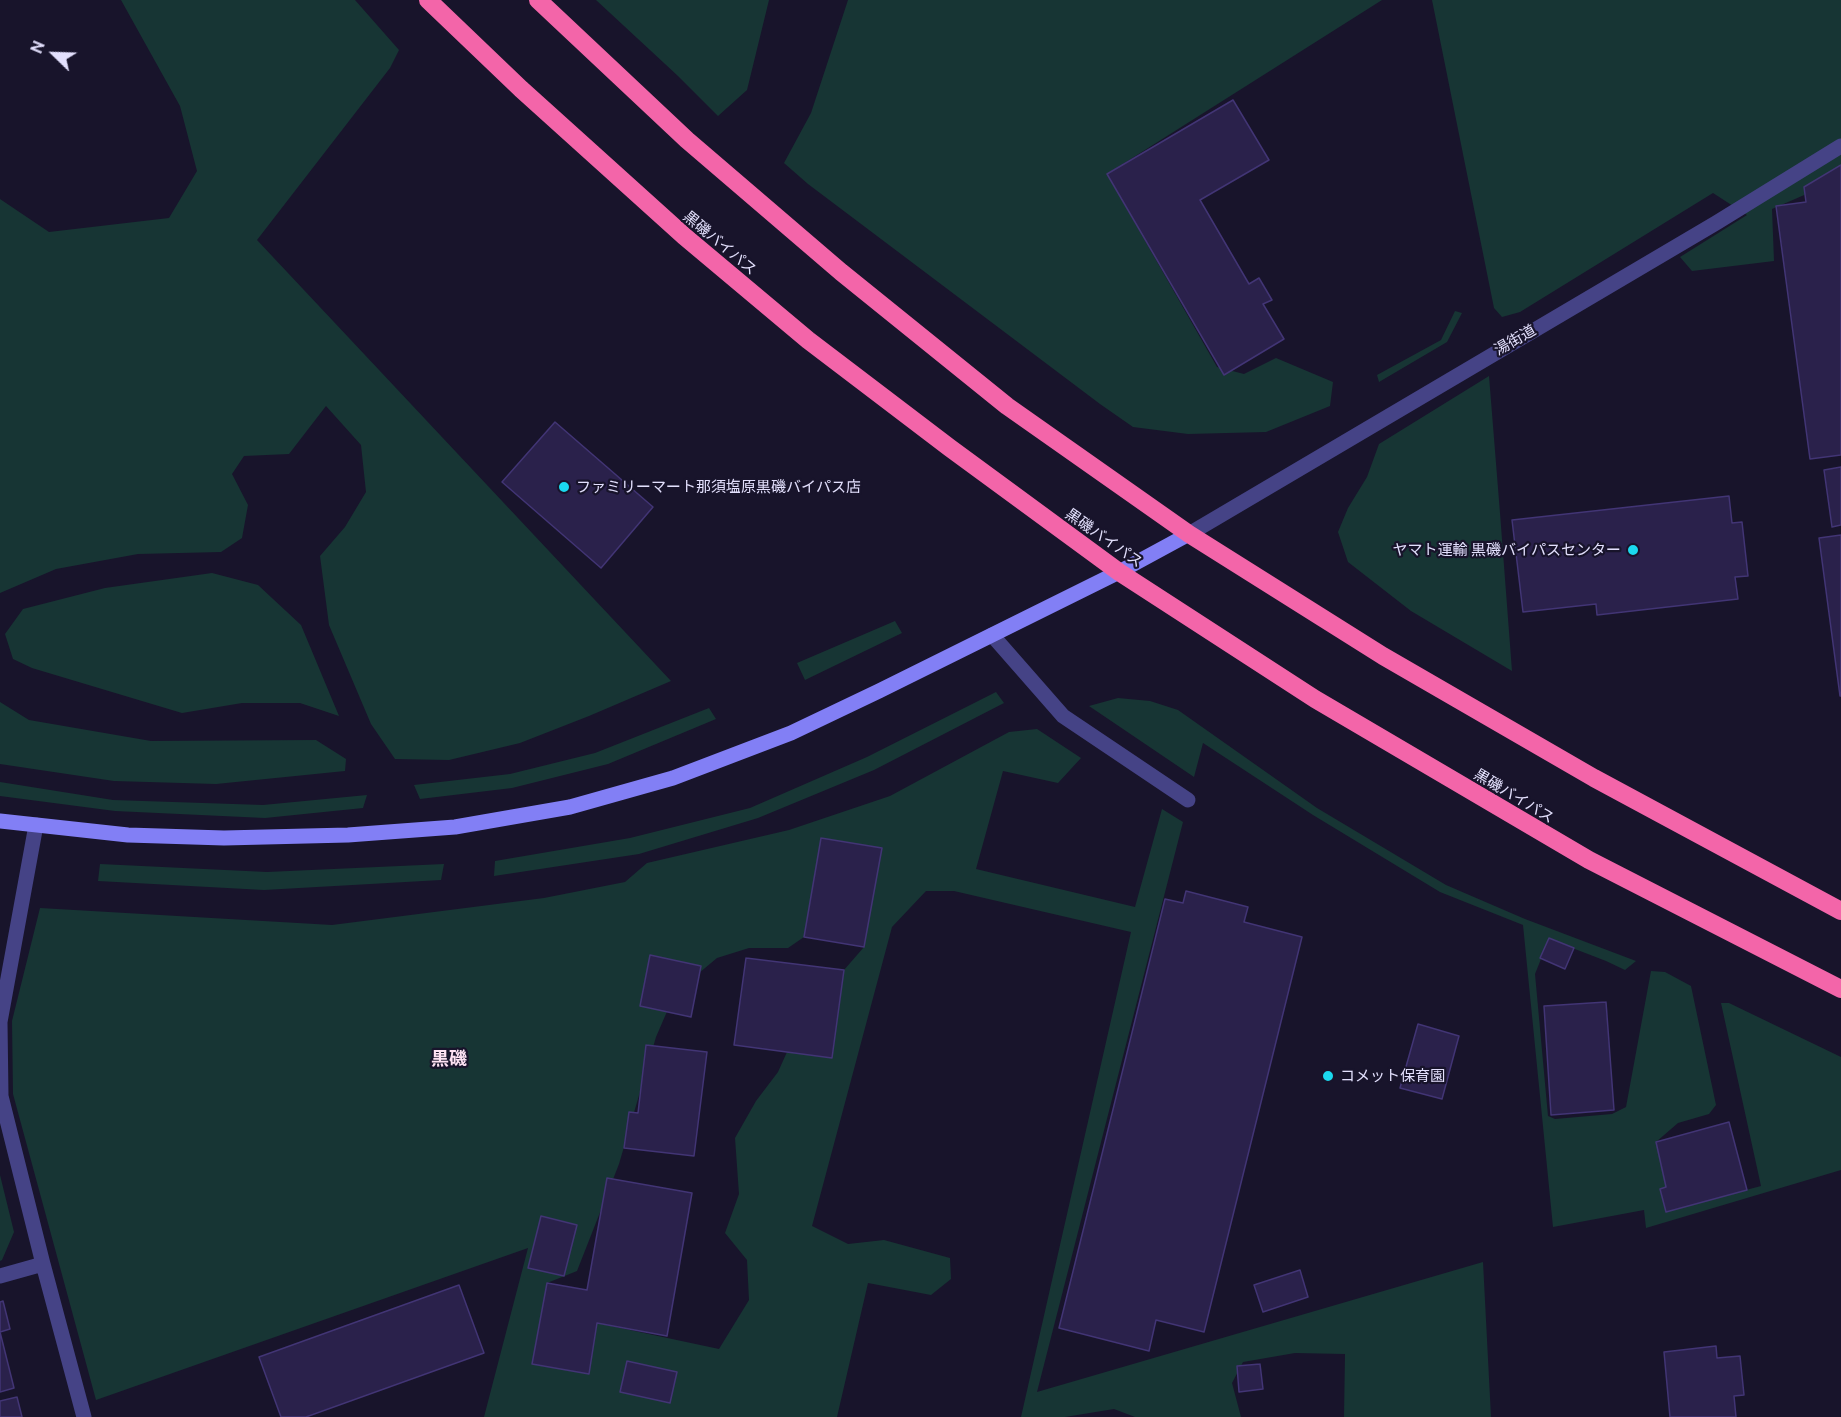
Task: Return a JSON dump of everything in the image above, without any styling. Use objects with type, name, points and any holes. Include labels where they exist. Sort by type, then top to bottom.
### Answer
[{"type":"highway","name":"黒磯バイパス","points":[[428,0],[521,89],[684,236],[808,340],[1119,572],[1315,699],[1589,860],[1841,989]]},
{"type":"highway","points":[[538,0],[687,140],[841,272],[1007,406],[1190,534],[1403,668],[1594,778],[1841,911]]},
{"type":"street","name":"湯街道","points":[[1190,534],[1716,223],[1841,146]]},
{"type":"street","points":[[0,821],[152,836],[224,838],[348,835],[455,827],[570,807],[673,778],[791,733],[1119,572],[1190,534]]},
{"type":"street","points":[[992,635],[1063,716],[1188,800]]},
{"type":"street","points":[[36,825],[0,1022],[1,1096],[84,1417]]},
{"type":"street","points":[[0,1276],[43,1264]]},
{"type":"green space","points":[[121,0],[355,0],[399,50],[390,68],[257,240],[671,681],[520,743],[449,760],[395,759],[371,724],[329,625],[320,556],[345,527],[366,492],[361,445],[326,406],[289,454],[244,456],[232,474],[248,505],[242,538],[221,552],[138,554],[56,569],[0,593],[0,199],[49,232],[169,218],[197,171],[180,106]]},
{"type":"green space","points":[[596,0],[769,0],[747,90],[718,116]]},
{"type":"green space","points":[[848,0],[1382,0],[1107,174],[1217,367],[1244,374],[1276,358],[1333,382],[1330,406],[1266,432],[1188,434],[1133,427],[808,184],[784,163],[811,113]]},
{"type":"green space","points":[[1432,0],[1841,0],[1841,179],[1772,209],[1774,261],[1692,271],[1680,257],[1747,215],[1713,193],[1520,312],[1502,317],[1494,308]]},
{"type":"green space","points":[[1455,311],[1462,313],[1447,342],[1379,382],[1377,375],[1441,340]]},
{"type":"green space","points":[[1489,376],[1512,671],[1411,611],[1348,562],[1338,532],[1348,508],[1367,477],[1379,444]]},
{"type":"green space","points":[[212,573],[258,585],[301,625],[339,716],[300,703],[242,703],[182,713],[32,668],[13,659],[5,634],[23,609],[105,588]]},
{"type":"green space","points":[[895,621],[902,633],[805,680],[797,663]]},
{"type":"green space","points":[[996,692],[1004,703],[874,770],[758,818],[639,854],[494,876],[495,861],[630,838],[750,808],[867,757]]},
{"type":"green space","points":[[1118,698],[1150,701],[1178,710],[1317,808],[1446,885],[1525,919],[1636,961],[1625,970],[1549,939],[1535,974],[1548,1116],[1555,1119],[1612,1114],[1626,1107],[1651,971],[1665,972],[1691,986],[1716,1105],[1709,1114],[1678,1123],[1656,1142],[1666,1187],[1660,1189],[1667,1211],[1761,1186],[1721,1003],[1729,1003],[1841,1057],[1841,1170],[1646,1228],[1644,1210],[1553,1227],[1523,925],[1440,892],[1313,815],[1203,743],[1194,777],[1089,706]]},
{"type":"green space","points":[[0,702],[29,720],[151,741],[316,740],[346,759],[345,771],[216,784],[114,781],[0,764]]},
{"type":"green space","points":[[709,708],[716,719],[608,764],[512,788],[420,799],[414,785],[510,774],[595,753]]},
{"type":"green space","points":[[1037,729],[1081,758],[1058,783],[1003,771],[976,869],[1135,907],[1162,809],[1183,822],[1037,1392],[1483,1262],[1491,1417],[1344,1417],[1345,1354],[1295,1353],[1243,1362],[1232,1383],[1241,1417],[1135,1417],[1114,1409],[1065,1417],[1021,1417],[1131,932],[954,891],[926,891],[892,927],[812,1226],[848,1244],[884,1240],[950,1258],[951,1279],[931,1295],[868,1283],[837,1417],[484,1417],[528,1248],[96,1400],[13,1094],[12,1021],[40,908],[332,925],[544,898],[625,882],[647,863],[789,830],[890,796],[1009,732]],"holes":[[[821,838],[881,848],[864,947],[844,970],[832,1058],[787,1052],[778,1072],[756,1101],[735,1138],[739,1194],[725,1233],[747,1260],[749,1300],[719,1349],[597,1323],[589,1374],[532,1364],[547,1283],[577,1271],[619,1164],[656,1037],[675,993],[717,958],[749,948],[788,948],[804,937]]]},
{"type":"green space","points":[[0,782],[113,800],[263,805],[367,795],[363,808],[265,818],[115,811],[0,796]]},
{"type":"green space","points":[[100,864],[267,872],[444,864],[441,880],[264,890],[98,881]]},
{"type":"green space","points":[[0,1175],[14,1232],[0,1261]]},
{"type":"building","points":[[1233,100],[1269,160],[1200,200],[1249,284],[1259,278],[1272,300],[1263,304],[1284,339],[1224,375],[1107,174]]},
{"type":"building","points":[[1841,165],[1841,455],[1810,459],[1776,206],[1806,202],[1804,187]]},
{"type":"building","points":[[555,422],[653,507],[601,568],[502,482]]},
{"type":"building","points":[[1841,467],[1841,525],[1832,527],[1824,470]]},
{"type":"building","points":[[1729,496],[1732,523],[1742,522],[1748,576],[1735,577],[1738,599],[1597,615],[1596,604],[1523,612],[1512,520]]},
{"type":"building","points":[[1841,535],[1841,696],[1840,696],[1819,538]]},
{"type":"building","points":[[821,838],[882,848],[864,947],[804,937]]},
{"type":"building","points":[[1186,891],[1248,907],[1244,922],[1302,937],[1204,1332],[1156,1320],[1149,1351],[1059,1328],[1165,899],[1183,903]]},
{"type":"building","points":[[1549,938],[1574,948],[1565,969],[1540,958]]},
{"type":"building","points":[[650,955],[701,966],[691,1017],[640,1006]]},
{"type":"building","points":[[746,958],[844,970],[832,1058],[734,1045]]},
{"type":"building","points":[[1606,1002],[1614,1110],[1551,1115],[1544,1006]]},
{"type":"building","points":[[1418,1024],[1459,1036],[1442,1099],[1400,1088]]},
{"type":"building","points":[[646,1045],[707,1052],[694,1156],[624,1148],[629,1112],[638,1113]]},
{"type":"building","points":[[1729,1122],[1747,1190],[1666,1212],[1660,1189],[1666,1187],[1656,1142]]},
{"type":"building","points":[[607,1178],[692,1193],[667,1336],[597,1323],[589,1374],[532,1364],[547,1283],[587,1290]]},
{"type":"building","points":[[541,1216],[577,1225],[564,1276],[528,1268]]},
{"type":"building","points":[[1300,1270],[1308,1297],[1263,1312],[1254,1285]]},
{"type":"building","points":[[459,1285],[484,1353],[306,1417],[281,1417],[259,1357]]},
{"type":"building","points":[[3,1301],[10,1329],[0,1332],[0,1302]]},
{"type":"building","points":[[0,1332],[14,1388],[0,1392]]},
{"type":"building","points":[[1716,1346],[1717,1358],[1740,1356],[1744,1395],[1734,1396],[1736,1417],[1670,1417],[1664,1352]]},
{"type":"building","points":[[627,1361],[677,1372],[670,1403],[620,1392]]},
{"type":"building","points":[[1260,1364],[1263,1389],[1239,1392],[1237,1366]]},
{"type":"building","points":[[17,1397],[22,1417],[0,1417],[0,1401]]},
{"type":"place","name":"ファミリーマート那須塩原黒磯バイパス店","points":[[564,487]]},
{"type":"place","name":"ヤマト運輸 黒磯バイパスセンター","points":[[1633,550]]},
{"type":"place","name":"コメット保育園","points":[[1328,1076]]},
{"type":"district","name":"黒磯","points":[[449,1059]]}]
